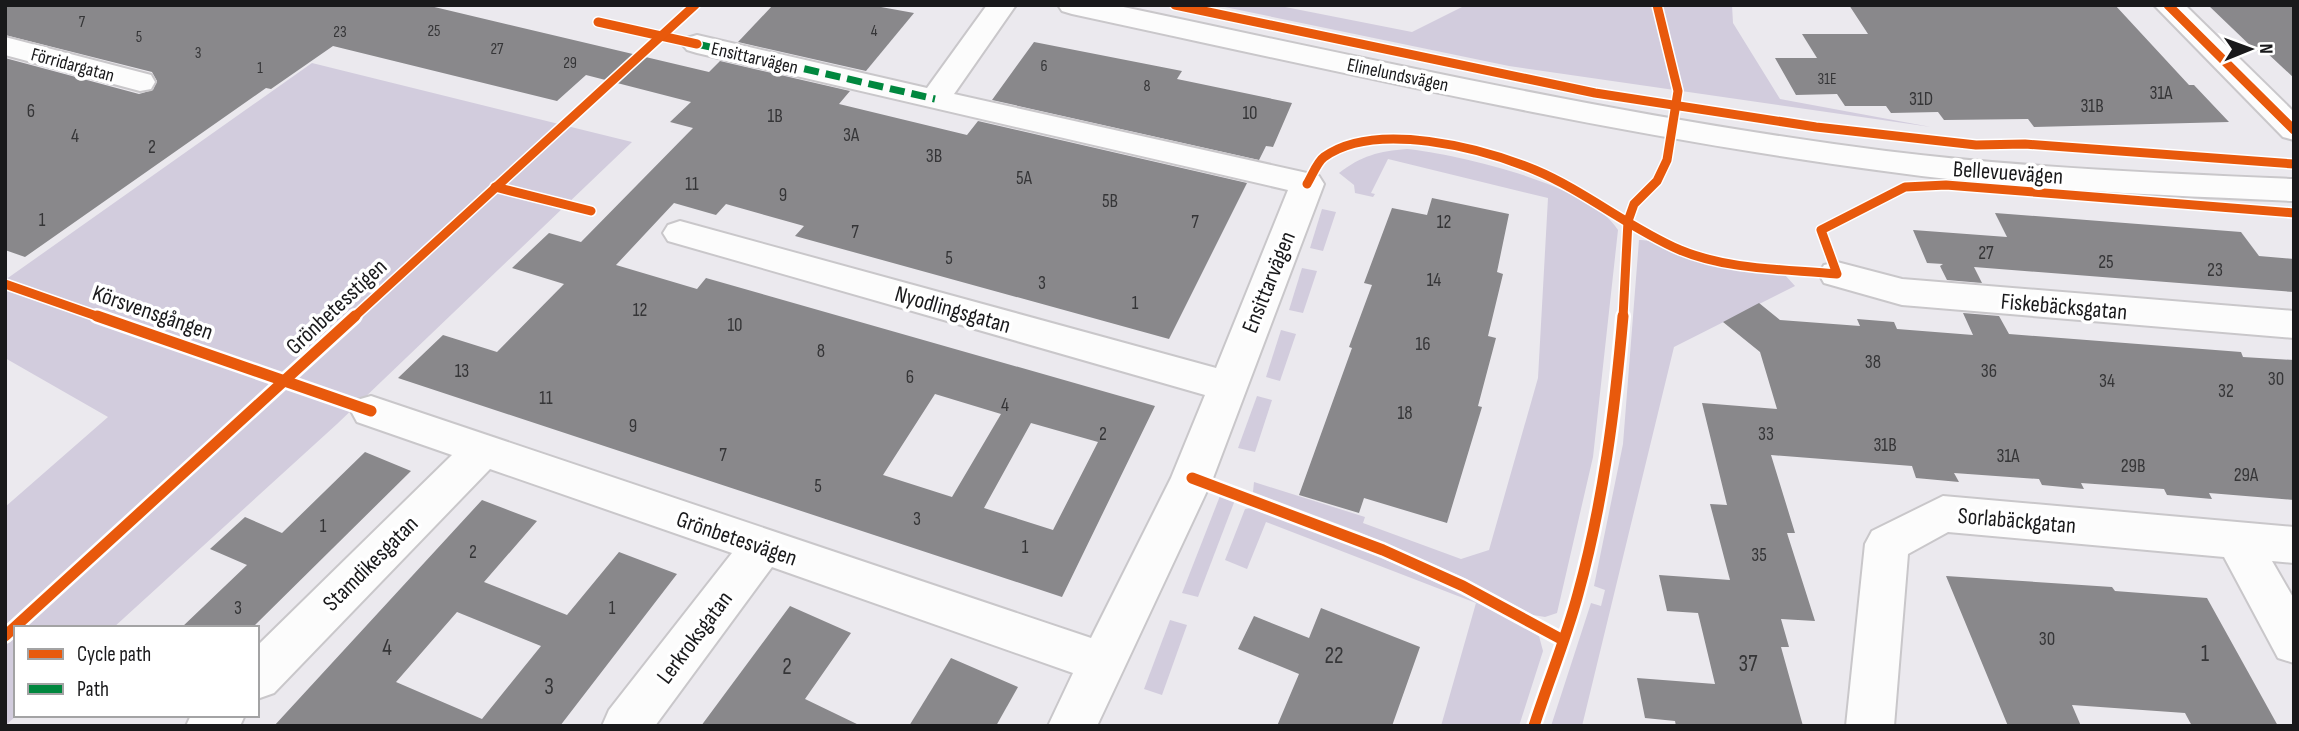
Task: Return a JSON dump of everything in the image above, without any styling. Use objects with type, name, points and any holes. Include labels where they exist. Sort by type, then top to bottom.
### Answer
[{"type":"street","points":[[935,99],[1002,5]]},
{"type":"street","name":"Elinelundsvägen","points":[[1072,5],[1574,111],[1725,137]]},
{"type":"street","points":[[2168,5],[2294,130]]},
{"type":"street","name":"Ensittarvägen","points":[[697,44],[1307,184],[1192,478],[1072,726]]},
{"type":"street","name":"Förridargatan","points":[[5,46],[140,82]]},
{"type":"street","name":"Bellevuevägen","points":[[1725,137],[1966,170],[2294,190]]},
{"type":"street","name":"Nyodlingsgatan","points":[[680,233],[1226,386]]},
{"type":"street","name":"Fiskebäcksgatan","points":[[1837,274],[1902,292],[2294,325]]},
{"type":"street","name":"Grönbetesvägen","points":[[371,411],[1104,663]]},
{"type":"street","name":"Stamdikesgatan","points":[[259,676],[484,449]]},
{"type":"street","name":"Sorlabäckgatan","points":[[1870,726],[1887,544],[1943,514],[2294,545]]},
{"type":"street","points":[[2236,538],[2294,643]]},
{"type":"street","name":"Lerkroksgatan","points":[[626,726],[762,547]]},
{"type":"shaded area","points":[[1215,5],[1275,5],[1412,32],[1466,5],[1732,5],[1733,23],[1780,99],[1931,127],[1509,66]]},
{"type":"shaded area","points":[[312,63],[632,142],[337,424],[115,626],[14,626],[15,717],[5,726],[5,507],[108,417],[5,358],[5,280]]},
{"type":"shaded area","points":[[1407,149],[1489,165],[1553,186],[1581,199],[1603,214],[1618,230],[1593,457],[1557,613],[1545,617],[1533,615],[1462,577],[1359,532],[1253,492],[1254,482],[1365,517],[1363,523],[1461,559],[1489,550],[1538,378],[1548,198],[1388,159],[1371,193],[1375,194],[1373,197],[1355,193],[1354,185],[1339,173],[1371,155]]},
{"type":"shaded area","points":[[1322,209],[1336,212],[1323,251],[1310,248]]},
{"type":"shaded area","points":[[1639,240],[1655,242],[1723,267],[1785,275],[1795,286],[1674,347],[1582,726],[1551,726],[1591,603],[1601,606],[1605,590],[1594,586],[1623,444]]},
{"type":"shaded area","points":[[1302,268],[1317,271],[1303,313],[1289,310]]},
{"type":"shaded area","points":[[1281,330],[1296,334],[1280,381],[1266,377]]},
{"type":"shaded area","points":[[1257,396],[1272,400],[1255,452],[1238,448]]},
{"type":"shaded area","points":[[1220,496],[1235,500],[1198,597],[1182,593]]},
{"type":"shaded area","points":[[1251,508],[1398,565],[1469,599],[1539,636],[1543,651],[1519,726],[1441,726],[1476,603],[1266,522],[1247,569],[1225,560],[1245,509]]},
{"type":"shaded area","points":[[1170,620],[1187,625],[1162,695],[1144,689]]},
{"type":"building","points":[[5,5],[426,5],[709,72],[720,61],[850,91],[839,104],[967,135],[978,121],[1247,183],[1169,339],[795,236],[804,226],[726,204],[716,215],[674,203],[616,265],[697,289],[706,278],[1155,406],[1062,597],[398,378],[443,335],[497,352],[564,284],[512,268],[549,233],[581,242],[693,128],[670,122],[691,102],[586,75],[557,101],[333,46],[271,89],[266,88],[25,257],[5,250],[5,58],[139,94],[153,90],[157,81],[152,72],[5,35]],"holes":[[[935,394],[1001,414],[952,497],[883,475]],[[1031,423],[1098,442],[1053,530],[984,508]]]},
{"type":"building","points":[[773,5],[870,5],[914,13],[866,71],[738,42]]},
{"type":"building","points":[[1849,5],[2115,5],[2189,85],[2194,85],[2229,122],[2034,127],[2028,119],[1944,120],[1938,112],[1891,113],[1886,106],[1845,106],[1837,94],[1796,95],[1775,58],[1817,58],[1802,34],[1868,34]]},
{"type":"building","points":[[2208,5],[2294,5],[2294,78],[2265,51],[2256,51]]},
{"type":"building","points":[[1034,42],[1182,71],[1177,79],[1292,103],[1273,147],[1266,146],[1259,160],[992,100]]},
{"type":"building","points":[[1432,198],[1509,214],[1497,272],[1503,274],[1488,336],[1496,338],[1478,406],[1482,407],[1447,523],[1364,498],[1359,513],[1299,495],[1352,348],[1349,347],[1372,285],[1364,283],[1392,208],[1427,215]]},
{"type":"building","points":[[1995,213],[2241,232],[2259,256],[2294,259],[2294,292],[1974,267],[1982,283],[1947,280],[1940,266],[1943,264],[1927,263],[1913,230],[2007,237]]},
{"type":"building","points":[[1759,303],[1780,320],[1860,326],[1857,319],[1894,322],[1897,329],[1973,335],[1963,313],[1999,316],[2009,334],[2241,352],[2243,357],[2294,360],[2294,500],[2209,493],[2212,499],[2167,495],[2164,489],[2081,483],[2084,489],[2042,485],[2039,479],[1954,473],[1959,482],[1916,478],[1912,466],[1771,455],[1795,533],[1787,533],[1815,621],[1781,619],[1789,647],[1781,647],[1803,726],[1676,726],[1675,721],[1645,718],[1637,678],[1715,684],[1698,613],[1667,611],[1659,575],[1730,580],[1710,504],[1727,505],[1702,403],[1777,409],[1760,352],[1723,322]]},
{"type":"building","points":[[365,452],[411,471],[254,626],[183,626],[247,565],[210,549],[245,517],[282,533]]},
{"type":"building","points":[[482,500],[537,521],[484,582],[567,615],[619,552],[677,574],[560,726],[274,726]],"holes":[[[457,612],[541,646],[482,719],[396,682]]]},
{"type":"building","points":[[1946,576],[2112,587],[2115,591],[2207,598],[2278,726],[2192,726],[2185,713],[2072,705],[2081,726],[2008,726]]},
{"type":"building","points":[[790,606],[851,633],[805,699],[861,726],[701,726]]},
{"type":"building","points":[[1321,608],[1420,647],[1392,726],[1277,726],[1299,674],[1238,649],[1254,616],[1309,638]]},
{"type":"building","points":[[951,658],[1018,687],[996,726],[909,726]]},
{"type":"marked path","points":[[697,44],[935,99]]},
{"type":"cycle path","name":"Grönbetesstigen","points":[[16,626],[695,5]]},
{"type":"cycle path","points":[[1175,5],[1595,93],[1816,127],[1976,145],[2025,144],[2294,164]]},
{"type":"cycle path","points":[[1534,726],[1577,597],[1601,490],[1620,356],[1628,221],[1634,204],[1657,181],[1667,160],[1678,91],[1677,78],[1657,5]]},
{"type":"cycle path","points":[[2168,5],[2294,130]]},
{"type":"cycle path","points":[[598,22],[697,44]]},
{"type":"cycle path","points":[[1307,184],[1322,158],[1354,143],[1393,139],[1483,151],[1537,171],[1680,250],[1728,264],[1837,274],[1821,230],[1905,187],[1946,185],[2294,213]]},
{"type":"cycle path","points":[[495,187],[591,211]]},
{"type":"cycle path","name":"Körsvensgången","points":[[5,284],[371,411]]},
{"type":"cycle path","points":[[1192,478],[1383,550],[1463,586],[1561,639]]},
{"type":"cycle path","name":"Grönbetesstigen","points":[[5,636],[14,628]]}]
